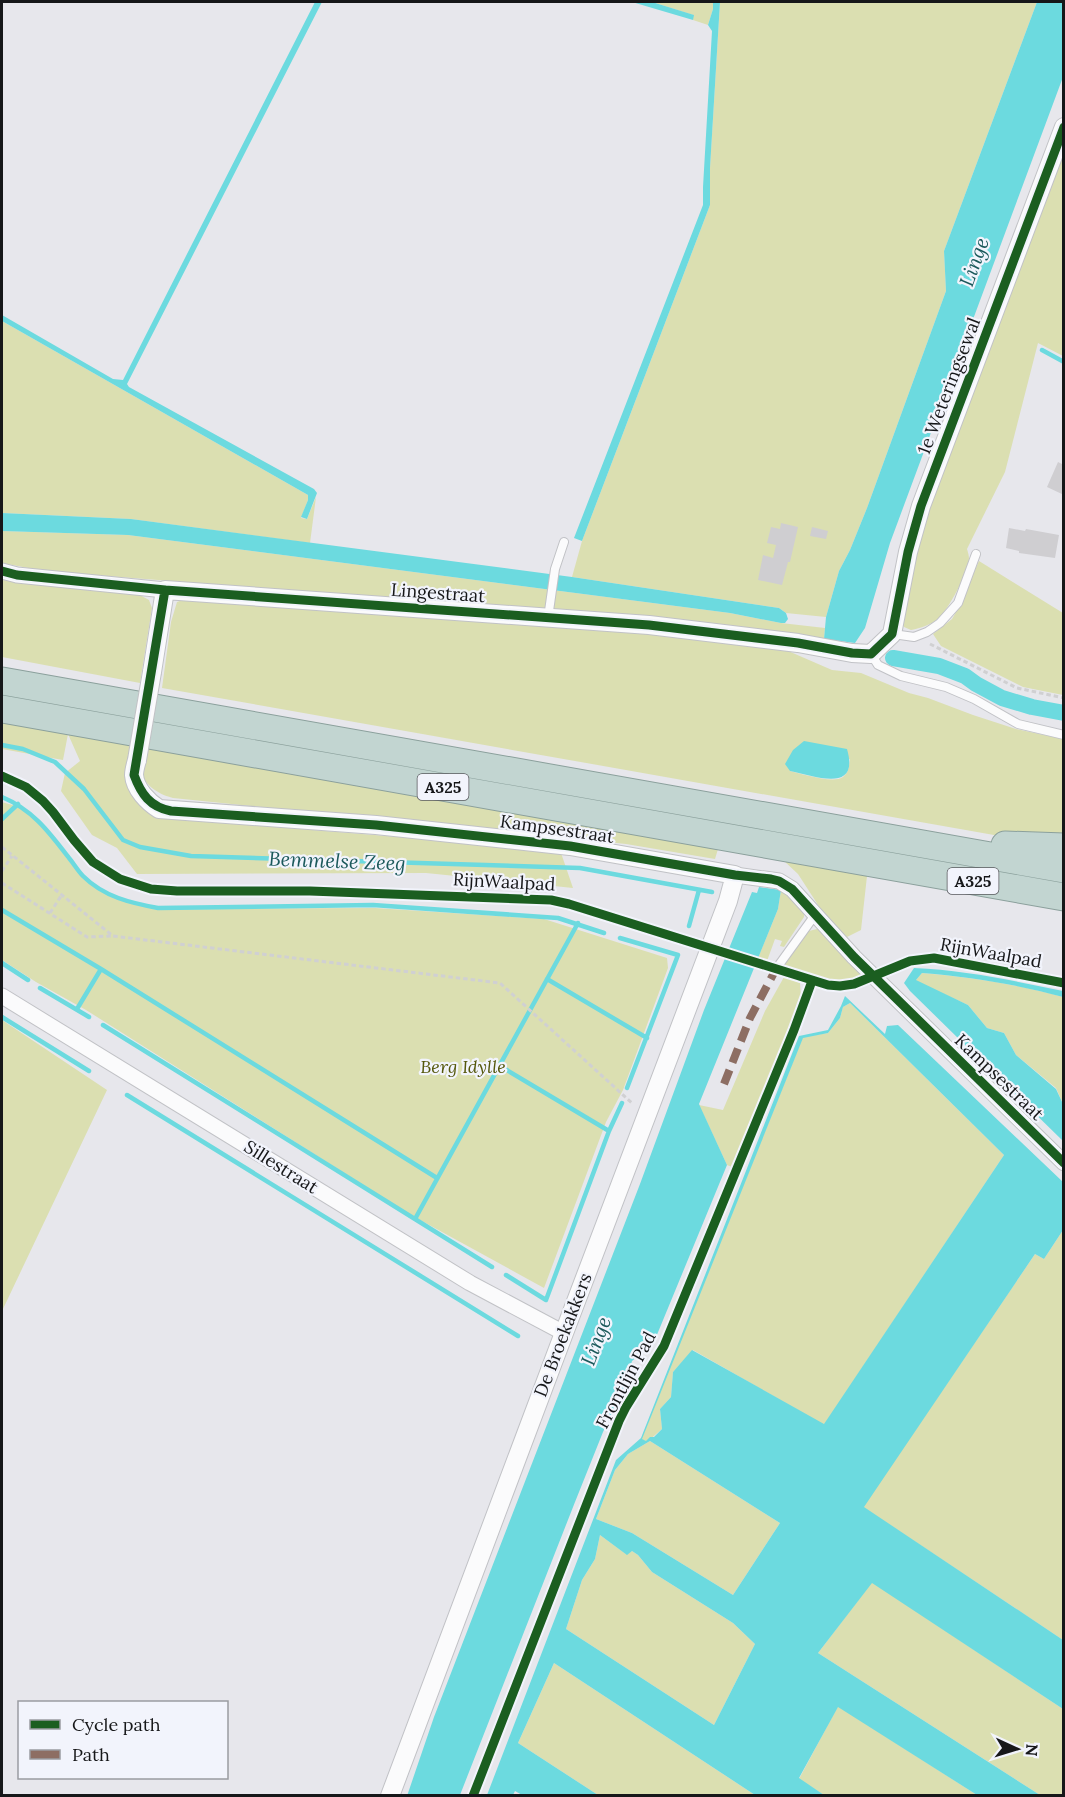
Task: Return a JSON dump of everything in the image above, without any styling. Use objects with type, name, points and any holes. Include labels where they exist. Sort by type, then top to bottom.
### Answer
[{"type":"highway","name":"A325","points":[[2,681],[1064,869]]},
{"type":"highway","name":"A325","points":[[2,709],[1064,897]]},
{"type":"highway","points":[[953,849],[1009,845],[1064,846]]},
{"type":"street","name":"1e Weteringsewal","points":[[892,634],[908,552],[921,506],[1064,127]]},
{"type":"street","name":"Lingestraat","points":[[2,571],[17,575],[165,590],[649,625],[871,654]]},
{"type":"street","name":"Kampsestraat","points":[[165,590],[134,775],[149,803],[159,809],[376,825],[570,846],[780,881],[792,889],[861,964],[1064,1163]]},
{"type":"street","points":[[871,654],[892,634]]},
{"type":"street","name":"De Broekakkers","points":[[390,1796],[725,911],[735,875]]},
{"type":"street","name":"Sillestraat","points":[[2,996],[470,1283],[564,1333]]},
{"type":"lane","points":[[548,618],[555,569],[564,542]]},
{"type":"lane","points":[[892,634],[914,637],[940,623],[958,603],[976,554]]},
{"type":"lane","points":[[871,654],[879,665],[890,672],[946,687],[974,699],[1018,724],[1064,735]]},
{"type":"lane","points":[[776,969],[815,915]]},
{"type":"path","points":[[914,637],[1017,688],[1064,698]]},
{"type":"path","points":[[2,847],[113,936]]},
{"type":"path","points":[[2,871],[12,856]]},
{"type":"path","points":[[2,883],[87,937],[113,936],[500,983],[646,1116]]},
{"type":"path","points":[[50,913],[61,896]]},
{"type":"green space","points":[[652,2],[713,2],[713,9],[708,25],[693,20],[693,15]]},
{"type":"green space","points":[[720,2],[1037,2],[944,251],[946,291],[867,508],[839,571],[826,617],[786,613],[779,608],[572,577],[582,541],[710,205],[710,168]]},
{"type":"green space","points":[[1063,150],[1063,356],[1038,343],[1005,472],[967,549],[968,565],[961,582],[947,608],[938,619],[911,630],[904,627],[899,619],[915,546]]},
{"type":"green space","points":[[2,321],[308,495],[301,518],[307,519],[316,497],[310,543],[131,519],[2,513]]},
{"type":"green space","points":[[2,531],[128,535],[730,613],[781,623],[825,628],[824,639],[681,620],[44,571],[2,563]]},
{"type":"green space","points":[[979,561],[1063,613],[1063,695],[1023,687],[941,646],[933,634],[952,619]]},
{"type":"green space","points":[[2,580],[138,594],[149,600],[152,608],[140,683],[2,657]]},
{"type":"green space","points":[[185,599],[665,633],[779,647],[832,670],[861,673],[909,693],[973,715],[1016,729],[1063,739],[1063,844],[1039,843],[162,688],[171,622],[177,602]],"holes":[[[850,759],[846,773],[839,779],[818,778],[790,771]]]},
{"type":"green space","points":[[2,721],[131,744],[127,766],[166,818],[560,850],[573,888],[426,873],[137,874],[117,848],[92,835],[61,791],[65,773],[80,761],[68,734],[63,760],[2,749]]},
{"type":"green space","points":[[146,747],[718,849],[715,859],[626,844],[173,798],[158,792],[143,776]]},
{"type":"green space","name":"Berg Idylle","points":[[2,802],[19,807],[38,821],[74,868],[90,883],[117,898],[148,907],[158,909],[375,908],[544,919],[667,958],[668,968],[623,1090],[606,1122],[544,1288],[411,1215],[86,1010],[2,960]]},
{"type":"green space","points":[[783,860],[867,876],[861,930],[847,937],[831,925],[798,874]]},
{"type":"green space","points":[[781,890],[787,892],[804,913],[804,917],[784,947],[780,946],[782,941],[775,939],[767,961],[758,958],[778,909]]},
{"type":"green space","points":[[821,930],[862,974],[853,979],[833,981],[783,966],[806,933]]},
{"type":"green space","points":[[922,973],[993,982],[1063,997],[1063,1104],[1056,1088],[1016,1055],[1004,1033],[987,1028],[968,1005],[915,981]]},
{"type":"green space","points":[[784,977],[800,983],[801,999],[732,1167],[727,1165],[699,1105],[723,1110],[765,1011]]},
{"type":"green space","points":[[850,1003],[1004,1155],[824,1425],[693,1350],[673,1372],[671,1397],[660,1409],[662,1429],[647,1442],[641,1439],[803,1037],[828,1033],[840,1018],[843,1007]]},
{"type":"green space","points":[[2,1020],[107,1090],[2,1311]]},
{"type":"green space","points":[[1063,1230],[1063,1640],[863,1507],[1035,1254],[1044,1259]]},
{"type":"green space","points":[[650,1441],[780,1523],[733,1595],[632,1533],[596,1519],[615,1470],[628,1454]]},
{"type":"green space","points":[[600,1535],[626,1554],[632,1551],[638,1555],[652,1572],[733,1623],[755,1644],[714,1725],[566,1629],[582,1580],[595,1559]]},
{"type":"green space","points":[[872,1582],[1063,1709],[1063,1795],[1040,1795],[818,1653]]},
{"type":"green space","points":[[554,1663],[755,1795],[598,1795],[518,1743]]},
{"type":"green space","points":[[838,1706],[977,1795],[824,1795],[799,1779]]},
{"type":"water","points":[[315,2],[322,2],[127,384],[314,489],[317,493],[307,519],[301,517],[308,495],[2,321],[2,315],[113,379],[123,380]]},
{"type":"water","points":[[632,2],[652,2],[694,15],[693,20]]},
{"type":"water","points":[[713,2],[720,2],[710,168],[710,205],[582,541],[574,538],[703,205],[712,31],[708,25]]},
{"type":"water","name":"Linge","points":[[1037,2],[1063,2],[1063,77],[890,543],[865,628],[855,643],[824,639],[826,617],[839,571],[867,508],[946,291],[944,251]]},
{"type":"water","points":[[2,513],[131,519],[572,577],[779,608],[786,613],[788,619],[785,623],[781,623],[730,613],[128,535],[2,531]]},
{"type":"water","points":[[804,741],[847,749],[849,763],[847,772],[833,779],[790,771],[785,764],[793,750]]},
{"type":"water","name":"Linge","points":[[759,887],[781,890],[778,909],[699,1104],[727,1165],[654,1342],[632,1361],[625,1385],[603,1432],[460,1795],[407,1796],[434,1717],[640,1184],[704,1010],[752,892],[757,893]]},
{"type":"water","points":[[914,968],[971,974],[1063,991],[1063,997],[993,982],[922,973],[916,980],[968,1005],[987,1028],[1004,1033],[1016,1055],[1056,1089],[1063,1104],[1063,1141],[910,991],[904,983]]},
{"type":"water","points":[[845,996],[885,1034],[887,1026],[898,1025],[1063,1182],[1063,1230],[1044,1259],[1035,1254],[864,1507],[1063,1640],[1063,1709],[872,1583],[818,1653],[1040,1795],[977,1795],[838,1707],[799,1778],[824,1795],[755,1795],[554,1663],[518,1743],[598,1795],[522,1795],[515,1791],[513,1795],[487,1795],[616,1460],[641,1438],[799,1036],[828,1030]],"holes":[[[850,1003],[1004,1155],[824,1424],[692,1350],[673,1372],[671,1397],[660,1409],[662,1429],[646,1441],[642,1439],[803,1038],[828,1033],[840,1018],[843,1007]],[[650,1441],[780,1523],[733,1595],[632,1533],[596,1519],[615,1470],[628,1454]],[[600,1535],[627,1555],[632,1551],[638,1555],[652,1572],[733,1623],[755,1644],[714,1725],[566,1629],[582,1580],[595,1559]]]},
{"type":"pier","points":[[727,948],[761,959],[758,968],[723,957]]},
{"type":"building","points":[[1058,462],[1064,465],[1064,495],[1047,487]]},
{"type":"building","points":[[781,523],[798,527],[782,585],[758,580],[763,555],[773,558],[776,545],[767,543],[771,527],[780,529]]},
{"type":"building","points":[[812,527],[828,531],[826,539],[810,536]]},
{"type":"building","points":[[1009,528],[1059,535],[1055,558],[1019,553],[1019,551],[1006,548]]},
{"type":"waterway","points":[[1042,350],[1064,362]]},
{"type":"waterway","points":[[893,658],[939,666],[965,676],[1002,698],[1064,713]]},
{"type":"waterway","name":"Bemmelse Zeeg","points":[[2,745],[23,749],[55,762],[84,789],[123,840],[140,847],[191,856],[580,868],[712,892]]},
{"type":"waterway","points":[[2,797],[32,815],[91,883],[109,894],[138,904],[158,908],[373,905],[558,918],[604,933]]},
{"type":"waterway","points":[[2,819],[18,804]]},
{"type":"waterway","points":[[689,926],[699,890]]},
{"type":"waterway","points":[[2,910],[437,1178]]},
{"type":"waterway","points":[[415,1219],[578,923]]},
{"type":"waterway","points":[[620,938],[678,955],[627,1088]]},
{"type":"waterway","points":[[2,963],[28,980]]},
{"type":"waterway","points":[[77,1009],[101,969]]},
{"type":"waterway","points":[[547,979],[647,1038]]},
{"type":"waterway","points":[[40,988],[89,1017]]},
{"type":"waterway","points":[[2,1017],[89,1071]]},
{"type":"waterway","points":[[103,1025],[492,1267]]},
{"type":"waterway","points":[[500,1066],[609,1131]]},
{"type":"waterway","points":[[127,1095],[518,1336]]},
{"type":"waterway","points":[[506,1275],[546,1300],[609,1131],[622,1103]]},
{"type":"marked path","points":[[724,1084],[750,1018],[776,969]]},
{"type":"cycle path","points":[[2,571],[17,575],[165,590],[649,625],[871,654],[892,634],[908,552],[921,506],[1064,127]]},
{"type":"cycle path","points":[[165,590],[134,775],[143,794],[152,803],[171,811],[376,825],[570,846],[779,881],[792,889],[854,957],[1064,1163]]},
{"type":"cycle path","name":"RijnWaalpad","points":[[2,776],[26,787],[43,801],[93,862],[120,879],[151,889],[310,891],[551,900],[828,985],[854,984],[910,961],[934,958],[1064,983]]},
{"type":"cycle path","name":"Frontlijn Pad","points":[[473,1796],[619,1421],[664,1346],[812,981]]}]
